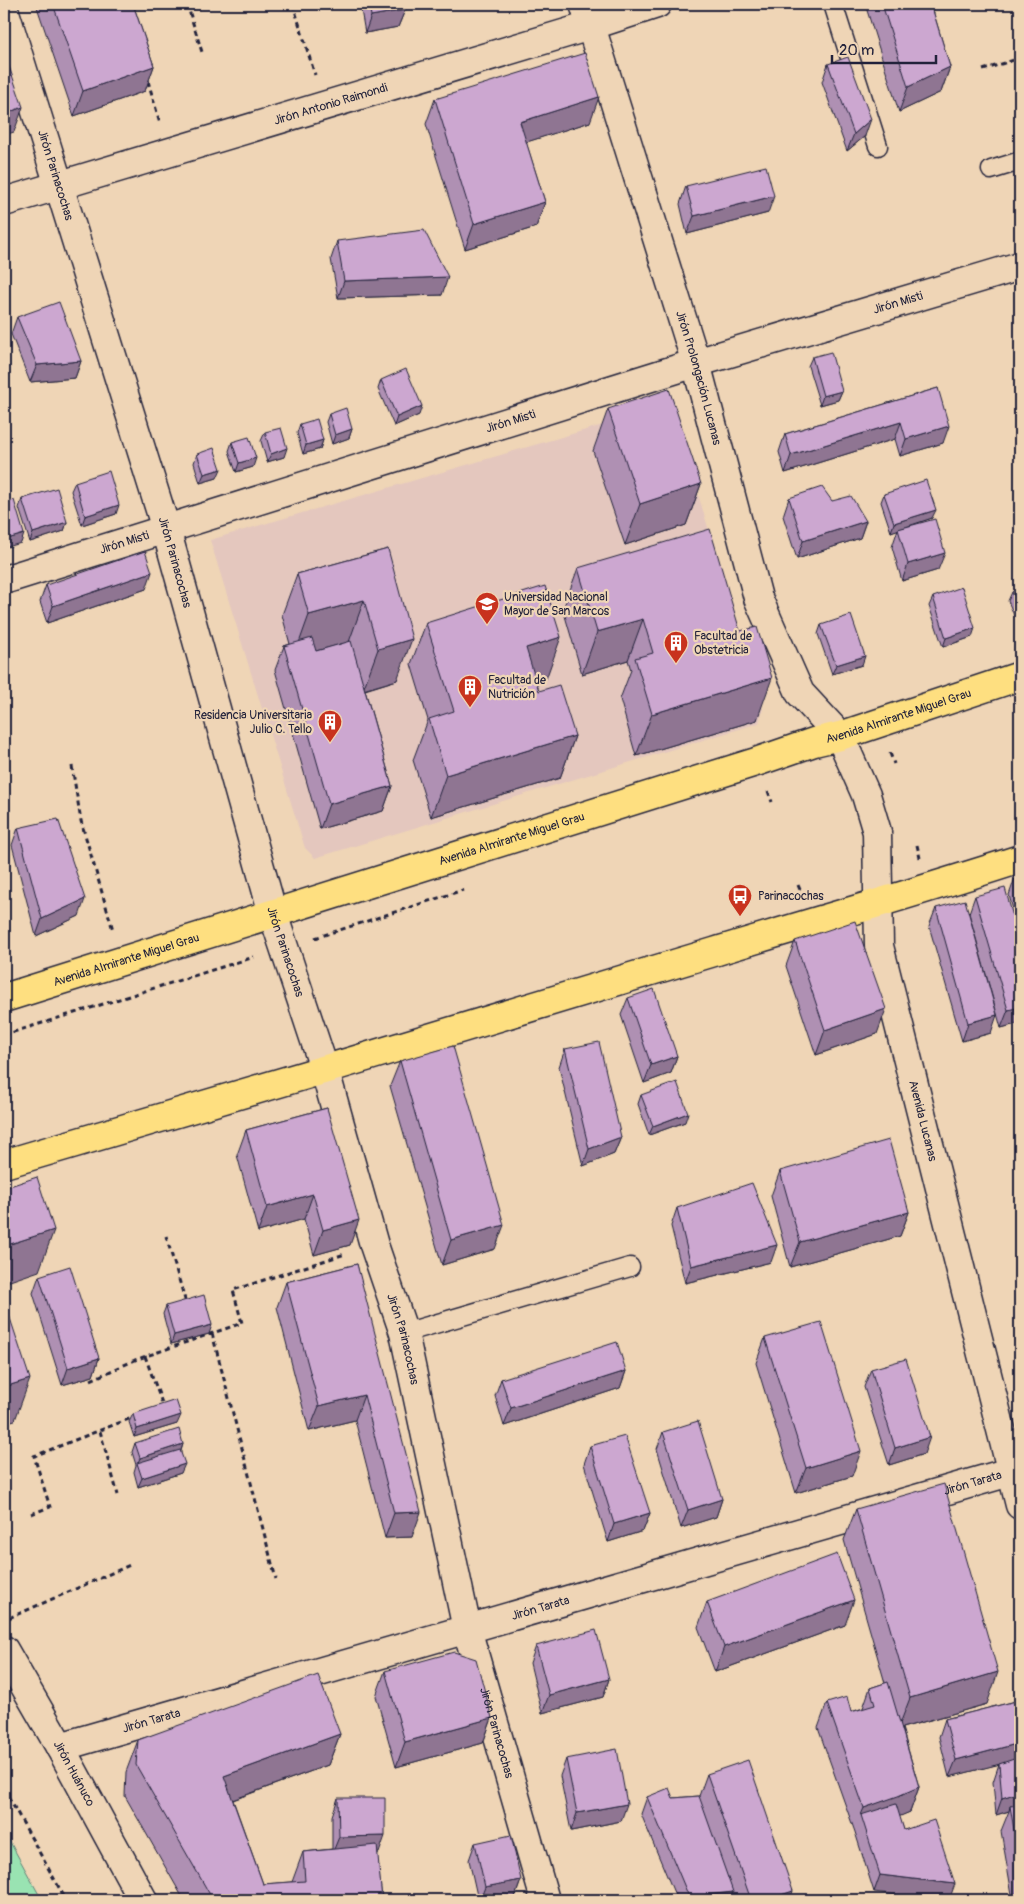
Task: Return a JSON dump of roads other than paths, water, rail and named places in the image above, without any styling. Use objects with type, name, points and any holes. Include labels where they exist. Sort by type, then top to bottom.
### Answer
[{"type":"main road","name":"Avenida Almirante Miguel Grau","points":[[4,998],[756,762],[814,742],[840,736],[1020,676]]},
{"type":"main road","points":[[4,1164],[325,1071],[878,904],[1020,859]]},
{"type":"street","name":"Jirón Antonio Raimondi","points":[[4,202],[324,105],[587,15],[657,4]]},
{"type":"street","name":"Jirón Parinacochas","points":[[4,9],[166,529],[284,948],[325,1071],[374,1245],[404,1333],[467,1629],[545,1900]]},
{"type":"street","name":"Jirón Prolongación Lucanas","points":[[587,15],[696,363],[758,598],[800,693],[840,736]]},
{"type":"street","name":"Jirón Misti","points":[[4,580],[696,363],[1020,266]]},
{"type":"street","name":"Avenida Lucanas","points":[[840,736],[866,795],[877,832],[878,946],[1016,1470],[1020,1505]]},
{"type":"street","name":"Jirón Tarata","points":[[60,1747],[1016,1470]]},
{"type":"street","name":"Jirón Huánuco","points":[[4,1650],[60,1747],[143,1900]]},
{"type":"lane","points":[[833,4],[878,146]]},
{"type":"lane","points":[[991,170],[1020,162]]},
{"type":"lane","points":[[404,1333],[630,1267]]},
{"type":"place","name":"Universidad Nacional Mayor de San Marcos","points":[[487,625]]},
{"type":"place","name":"Facultad de Obstetricia","points":[[676,664]]},
{"type":"place","name":"Facultad de Nutrición","points":[[470,708]]},
{"type":"place","name":"Residencia Universitaria Julio C. Tello","points":[[330,743]]},
{"type":"place","name":"Parinacochas","points":[[740,917]]}]
